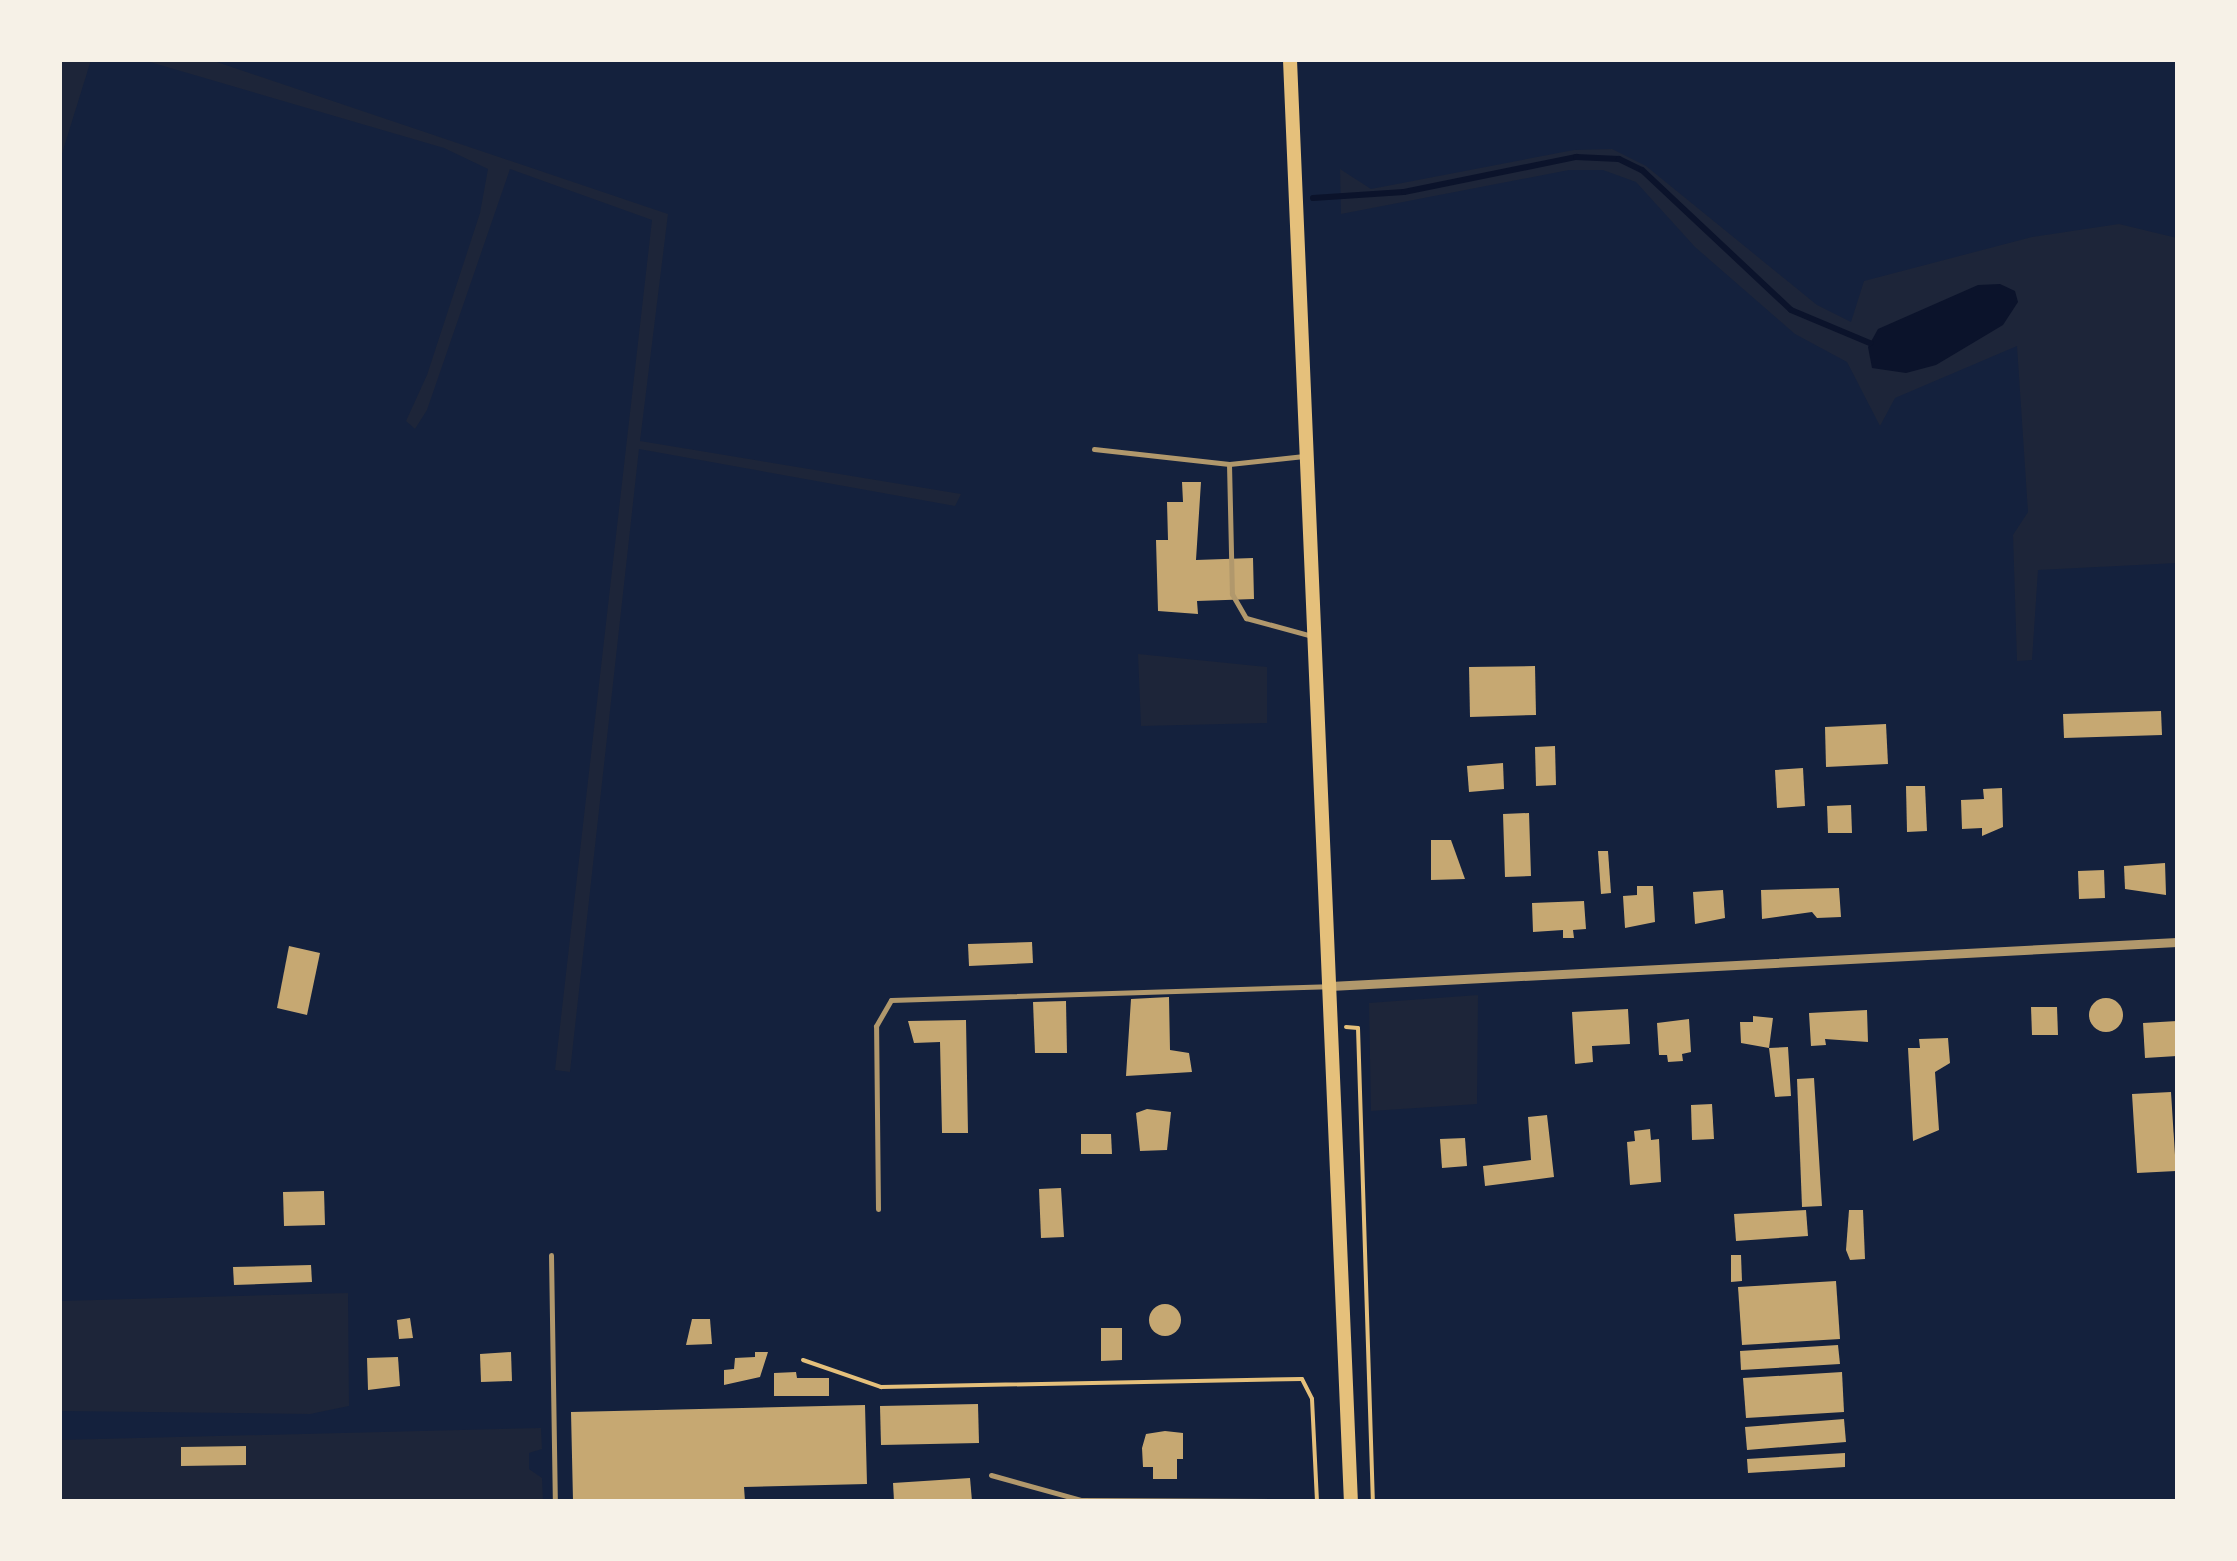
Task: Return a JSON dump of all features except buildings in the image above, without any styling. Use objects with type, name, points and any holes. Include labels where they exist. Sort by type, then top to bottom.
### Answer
[{"type":"main road","points":[[1290,60],[1351,1501]]},
{"type":"street","points":[[1330,986],[2177,942]]},
{"type":"lane","points":[[1094,450],[1228,464],[1307,455]]},
{"type":"lane","points":[[1228,464],[1236,607],[1261,624],[1315,637]]},
{"type":"lane","points":[[878,1209],[876,1026],[891,1000],[1330,986]]},
{"type":"lane","points":[[551,1255],[555,1501]]},
{"type":"lane","points":[[991,1474],[1081,1500],[1273,1501]]},
{"type":"path","points":[[1332,1027],[1358,1028],[1373,1501]]},
{"type":"path","points":[[803,1360],[881,1387],[1302,1378],[1312,1399],[1318,1501]]},
{"type":"shaded area","points":[[60,60],[91,60],[60,160]]},
{"type":"shaded area","points":[[143,60],[211,60],[668,214],[640,441],[961,494],[955,506],[639,449],[570,1072],[555,1070],[652,220],[510,169],[427,410],[415,429],[406,421],[427,375],[480,213],[488,169],[444,148]]},
{"type":"shaded area","points":[[1612,149],[1646,166],[1817,305],[1851,322],[1864,281],[2032,237],[2119,224],[2177,238],[2177,563],[2038,570],[2032,660],[2017,661],[2013,535],[2028,512],[2017,346],[1895,398],[1880,426],[1847,362],[1795,334],[1695,247],[1636,182],[1603,170],[1569,170],[1341,214],[1340,169],[1371,189],[1574,150]]},
{"type":"shaded area","points":[[2000,284],[2015,291],[2018,302],[2003,325],[1936,365],[1906,373],[1872,368],[1868,347],[1878,329],[1978,285]]},
{"type":"shaded area","points":[[1138,654],[1267,667],[1267,723],[1141,726]]},
{"type":"shaded area","points":[[1478,995],[1477,1104],[1371,1111],[1369,1003]]},
{"type":"shaded area","points":[[348,1293],[349,1406],[310,1414],[60,1411],[60,1301]]},
{"type":"shaded area","points":[[541,1428],[542,1449],[529,1453],[529,1469],[542,1478],[543,1501],[60,1501],[60,1440]]},
{"type":"waterway","points":[[1313,198],[1404,192],[1576,157],[1619,159],[1642,170],[1791,310],[1870,343]]}]
